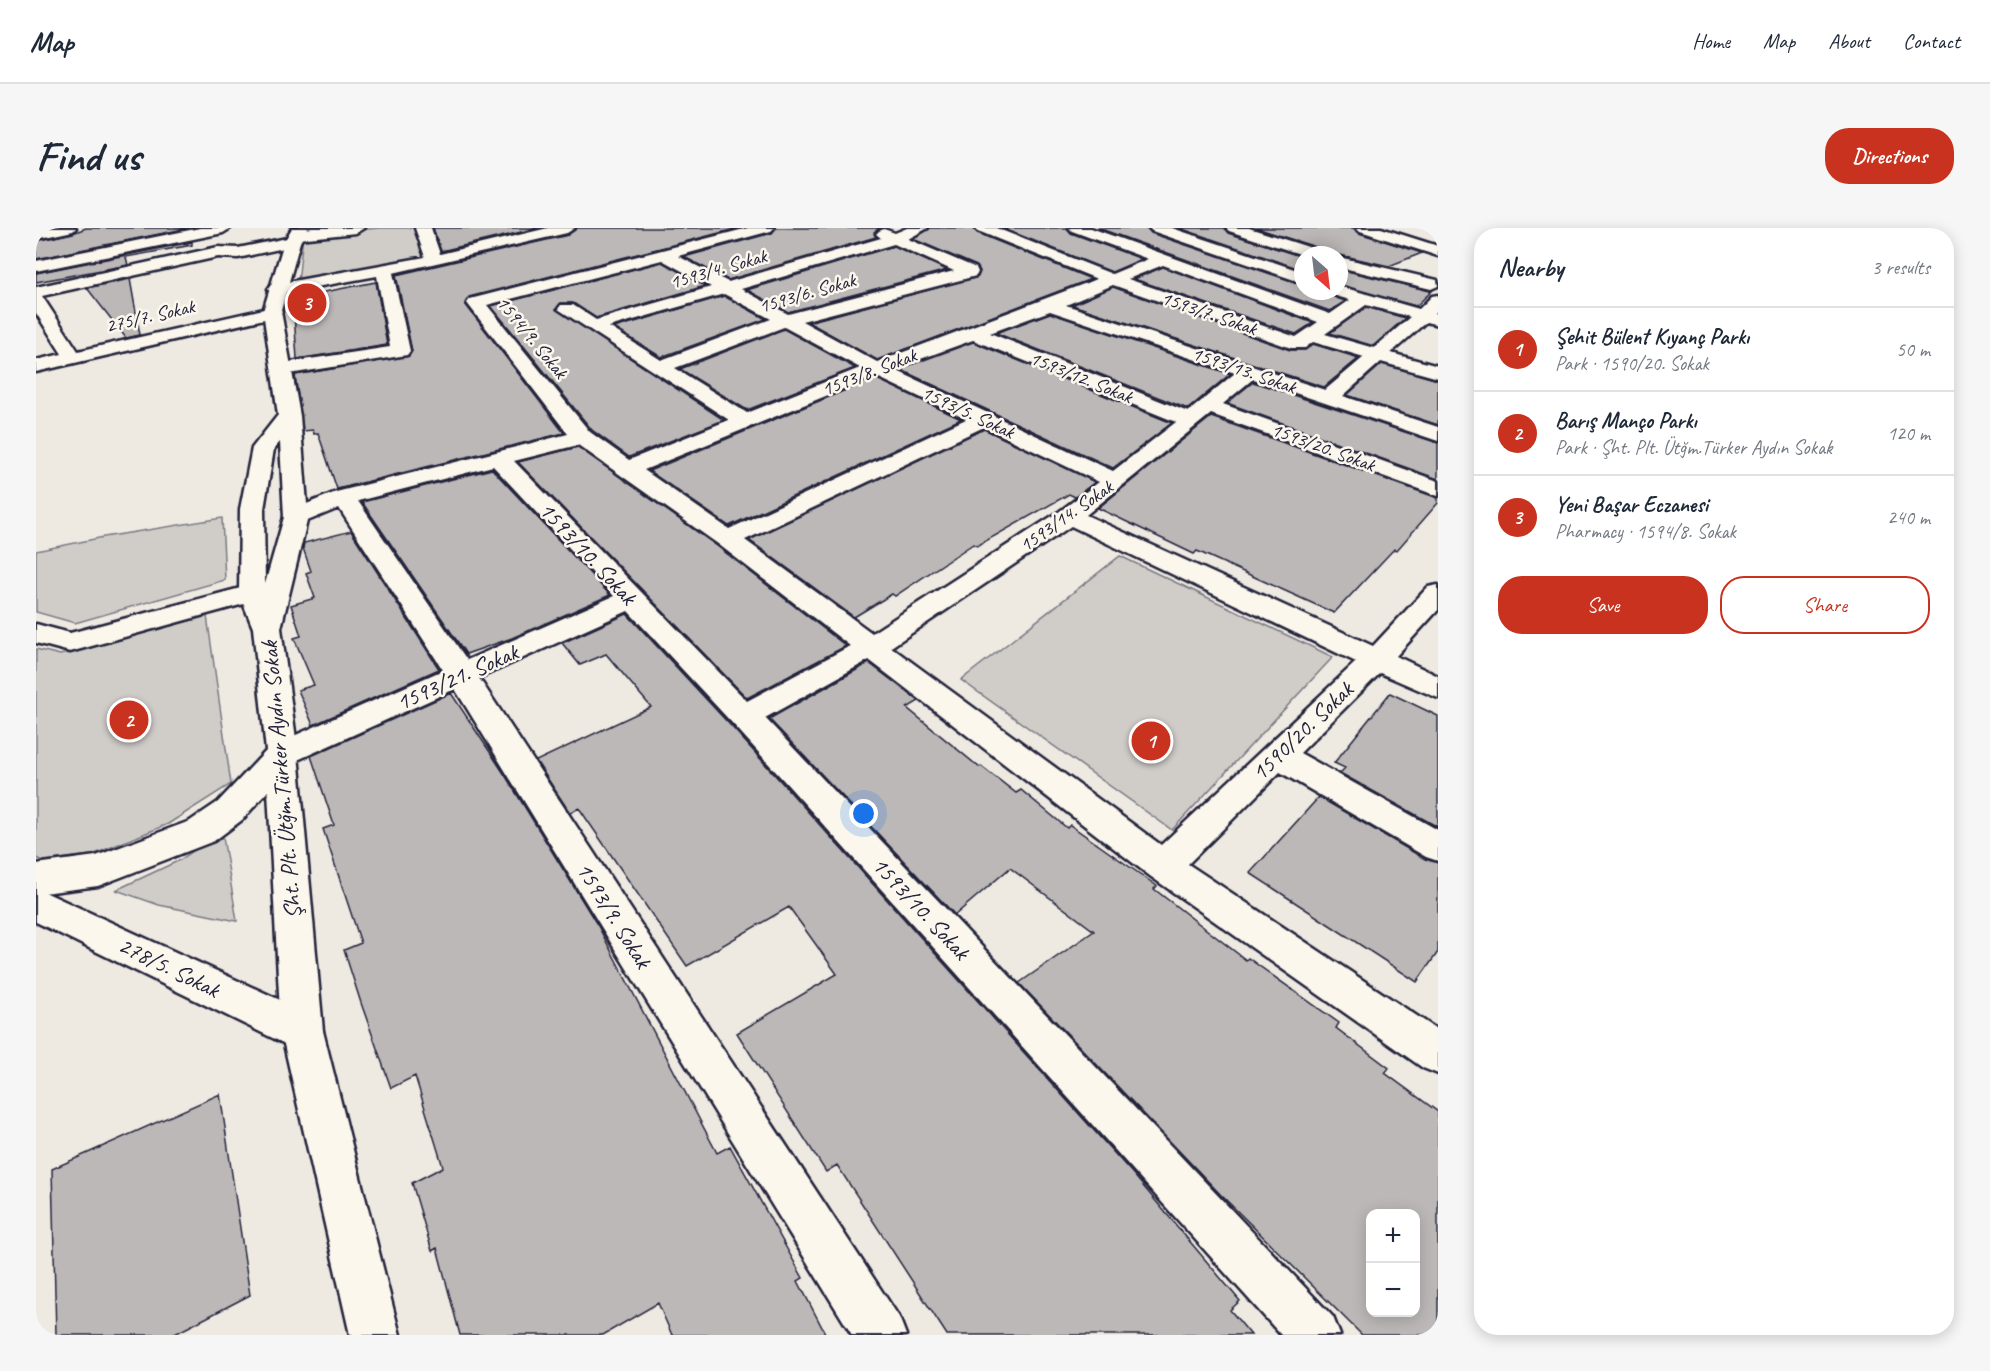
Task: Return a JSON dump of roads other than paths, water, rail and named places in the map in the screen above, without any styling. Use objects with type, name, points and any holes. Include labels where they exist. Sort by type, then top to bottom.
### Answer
[{"type":"street","points":[[36,234],[68,228]]},
{"type":"street","points":[[36,266],[223,228]]},
{"type":"street","points":[[36,292],[124,272],[123,282],[142,284],[231,266],[238,253],[296,235],[356,228]]},
{"type":"street","points":[[423,228],[434,260]]},
{"type":"street","points":[[276,289],[434,260],[567,228]]},
{"type":"street","name":"1594/9. Sokak","points":[[582,436],[476,303],[766,228]]},
{"type":"street","points":[[868,228],[895,239]]},
{"type":"street","name":"1593/4. Sokak","points":[[594,326],[895,239],[920,228]]},
{"type":"street","name":"1593/7. Sokak","points":[[983,228],[1111,279],[1299,344],[1311,336],[1438,372]]},
{"type":"street","points":[[1077,228],[1333,321]]},
{"type":"street","points":[[1157,228],[1294,275]]},
{"type":"street","points":[[1234,228],[1294,247]]},
{"type":"street","points":[[1365,228],[1438,251]]},
{"type":"street","name":"Şht. Plt. Ütğm.Türker Aydın Sokak","points":[[296,235],[276,289],[273,312],[289,416],[296,517],[259,611],[282,754],[302,1031],[375,1335]]},
{"type":"street","name":"1593/6. Sokak","points":[[660,367],[786,320],[970,272],[895,239]]},
{"type":"street","name":"1593/5. Sokak","points":[[663,254],[876,369],[1116,481]]},
{"type":"street","name":"1593/8. Sokak","points":[[628,468],[876,369],[1050,305],[1162,259]]},
{"type":"street","points":[[1328,398],[1377,355],[1430,318],[1436,287],[1348,265]]},
{"type":"street","points":[[283,369],[400,351],[384,270]]},
{"type":"street","points":[[1348,294],[1430,318]]},
{"type":"street","points":[[36,299],[73,357]]},
{"type":"street","points":[[1311,336],[1363,299]]},
{"type":"street","name":"1593/13. Sokak","points":[[1050,305],[1438,434]]},
{"type":"street","points":[[567,309],[747,422]]},
{"type":"street","name":"275/7. Sokak","points":[[36,366],[273,312]]},
{"type":"street","name":"1593/12. Sokak","points":[[972,333],[1199,414]]},
{"type":"street","name":"1593/14. Sokak","points":[[744,716],[872,648],[1069,516],[1116,481],[1250,371]]},
{"type":"street","name":"1593/20. Sokak","points":[[1199,414],[1438,489]]},
{"type":"street","points":[[36,633],[70,643],[259,611],[252,509],[263,448],[289,416]]},
{"type":"street","points":[[727,539],[984,419]]},
{"type":"street","points":[[296,517],[344,497],[582,436],[727,539],[1163,866],[1438,1054]]},
{"type":"street","name":"1593/10. Sokak","points":[[498,458],[744,716],[1316,1335]]},
{"type":"street","name":"1593/9. Sokak","points":[[344,497],[462,676],[881,1335]]},
{"type":"street","points":[[1069,516],[1438,688]]},
{"type":"street","name":"1590/20. Sokak","points":[[1163,866],[1377,659],[1438,593]]},
{"type":"street","name":"1593/21. Sokak","points":[[282,754],[631,599]]},
{"type":"street","points":[[36,879],[98,871],[202,831],[230,811],[282,754]]},
{"type":"street","points":[[1277,755],[1438,847]]},
{"type":"street","name":"278/5. Sokak","points":[[36,904],[302,1031]]},
{"type":"place","name":"Yeni Başar Eczanesi","points":[[307,303]]},
{"type":"place","name":"Barış Manço Parkı","points":[[129,720]]},
{"type":"place","name":"Şehit Bülent Kıyanç Parkı","points":[[1151,741]]}]
